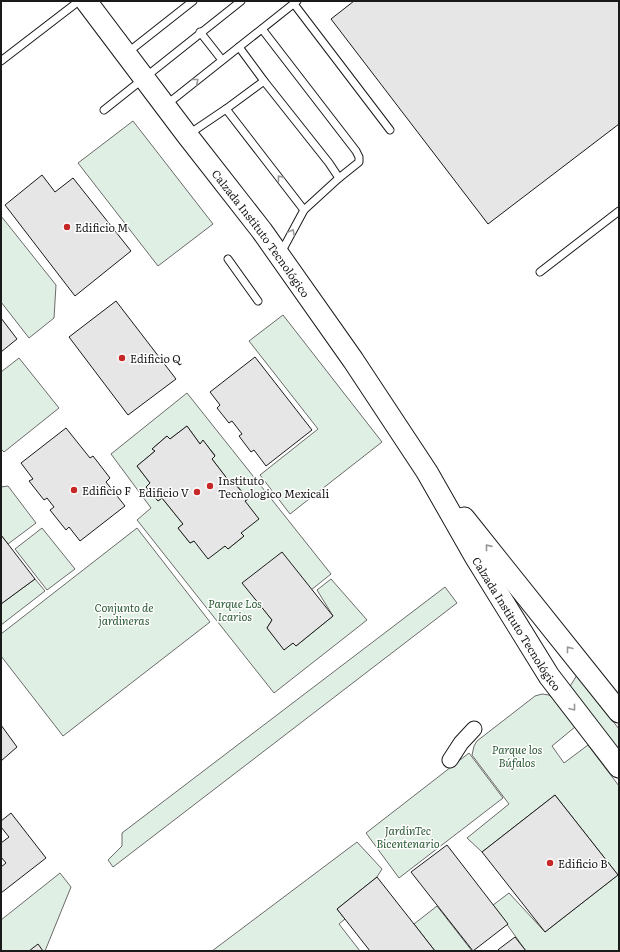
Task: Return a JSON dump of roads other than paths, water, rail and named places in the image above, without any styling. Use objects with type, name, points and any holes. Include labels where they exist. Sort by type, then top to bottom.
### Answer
[{"type":"street","name":"Calzada Instituto Tecnológico","points":[[86,1],[127,53],[187,135],[278,254],[353,360],[427,472],[476,558],[557,688],[619,767]]},
{"type":"street","name":"Calzada Instituto Tecnológico","points":[[427,472],[619,712]]},
{"type":"street","points":[[557,688],[560,677],[564,673],[570,669],[584,667]]},
{"type":"street","points":[[450,760],[461,743],[474,729]]},
{"type":"lane","points":[[1,60],[79,1]]},
{"type":"lane","points":[[127,53],[194,1]]},
{"type":"lane","points":[[104,110],[200,32],[241,1]]},
{"type":"lane","points":[[165,105],[296,2],[390,130]]},
{"type":"lane","points":[[262,29],[356,151],[359,157],[359,162],[304,210],[284,247],[278,254]]},
{"type":"lane","points":[[200,32],[222,60]]},
{"type":"lane","points":[[239,47],[339,178]]},
{"type":"lane","points":[[187,135],[264,81]]},
{"type":"lane","points":[[226,109],[304,210]]},
{"type":"lane","points":[[540,272],[619,211]]},
{"type":"lane","points":[[228,259],[258,301]]},
{"type":"place","name":"Edificio M","points":[[67,227]]},
{"type":"place","name":"Edificio Q","points":[[122,358]]},
{"type":"place","name":"Instituto Tecnologico Mexicali","points":[[210,486]]},
{"type":"place","name":"Edificio F","points":[[74,490]]},
{"type":"place","name":"Edificio V","points":[[197,492]]},
{"type":"place","name":"Edificio B","points":[[550,863]]},
{"type":"park label","name":"Parque Los Icarios","points":[[235,609]]},
{"type":"park label","name":"Conjunto de jardineras","points":[[124,613]]},
{"type":"park label","name":"Parque los Búfalos","points":[[517,755]]},
{"type":"park label","name":"JardínTec Bicentenario","points":[[408,836]]}]
